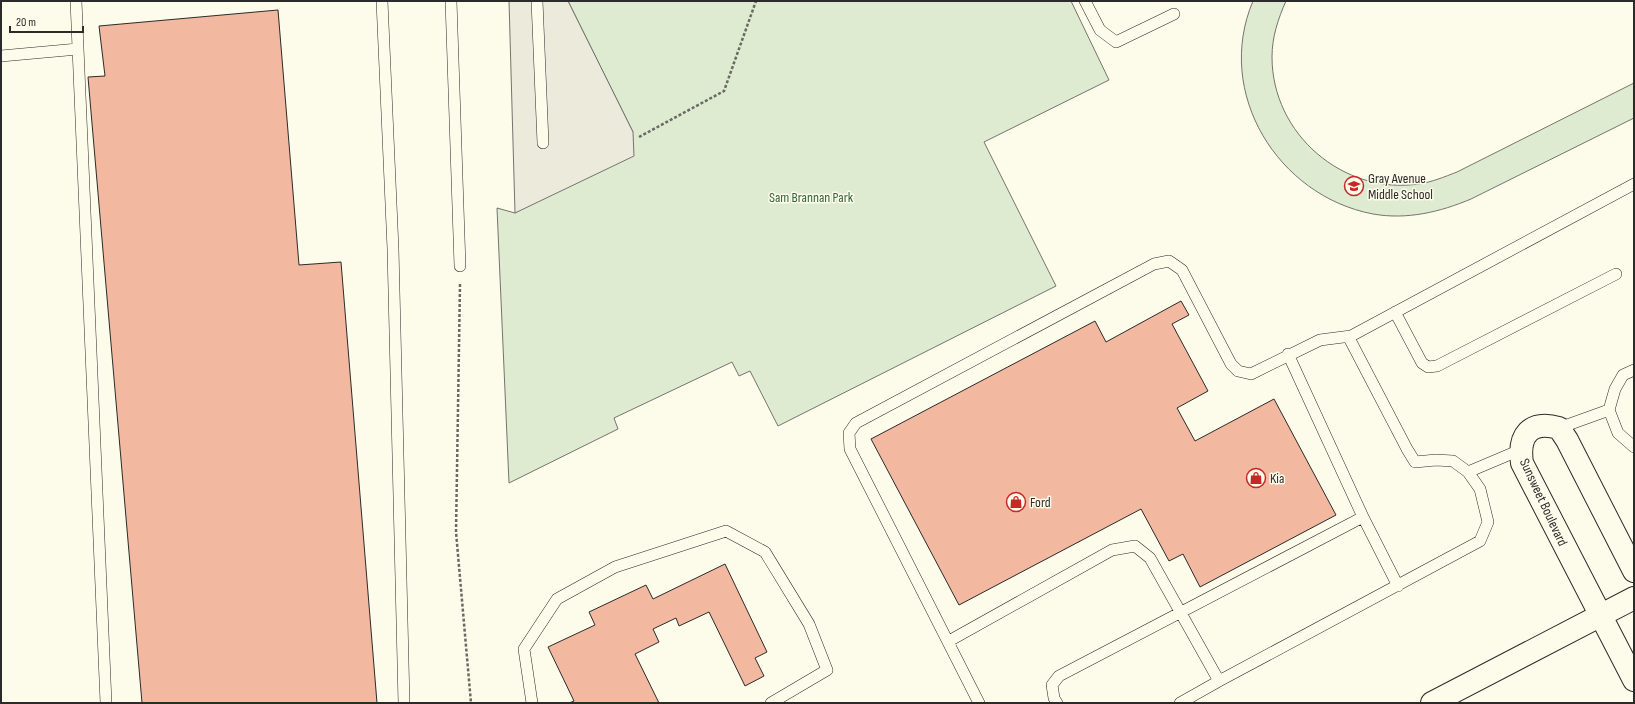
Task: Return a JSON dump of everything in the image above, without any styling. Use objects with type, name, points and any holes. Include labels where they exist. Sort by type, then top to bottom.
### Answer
[{"type":"main road","name":"Sunsweet Boulevard","points":[[1559,428],[1547,425],[1533,428],[1524,437],[1520,450],[1522,463],[1634,680]]},
{"type":"main road","points":[[1559,428],[1567,440],[1634,571]]},
{"type":"main road","points":[[1432,703],[1634,598]]},
{"type":"lane","points":[[76,1],[106,703]]},
{"type":"lane","points":[[382,1],[393,249],[404,703]]},
{"type":"lane","points":[[452,1],[460,266]]},
{"type":"lane","points":[[537,1],[543,143]]},
{"type":"lane","points":[[1085,1],[1100,30],[1116,42],[1174,14]]},
{"type":"lane","points":[[1,56],[78,49]]},
{"type":"lane","points":[[979,703],[949,641],[850,449],[849,433],[856,423],[1154,264],[1170,261],[1182,270],[1231,364],[1238,371],[1251,374],[1288,354],[1320,340],[1352,336],[1634,184]]},
{"type":"lane","points":[[1395,312],[1422,363],[1428,367],[1437,366],[1616,274]]},
{"type":"lane","points":[[1180,703],[1480,541],[1488,522],[1480,489],[1468,472],[1453,461],[1436,460],[1415,462],[1406,449],[1348,336]]},
{"type":"lane","points":[[1288,354],[1363,517],[1398,586]]},
{"type":"lane","points":[[1634,370],[1623,375],[1615,389],[1609,410],[1618,433],[1634,447]]},
{"type":"lane","points":[[1559,428],[1609,410]]},
{"type":"lane","points":[[1468,472],[1520,450]]},
{"type":"lane","points":[[1057,703],[1054,698],[1052,684],[1059,676],[1180,611],[1363,517]]},
{"type":"lane","points":[[532,703],[524,649],[557,599],[615,566],[726,531],[765,552],[809,624],[827,670],[770,703]]},
{"type":"lane","points":[[949,641],[1112,550],[1135,546],[1150,558],[1219,681]]},
{"type":"path","points":[[639,138],[724,92],[756,1]]},
{"type":"path","points":[[460,266],[456,532],[471,703]]},
{"type":"green space","name":"Sam Brannan Park","points":[[568,1],[1071,1],[1109,80],[984,142],[1056,286],[778,426],[750,371],[739,376],[732,362],[614,418],[618,429],[509,483],[497,208],[515,213],[633,132]]},
{"type":"green space","points":[[1253,1],[1286,1],[1276,28],[1272,57],[1275,85],[1284,111],[1298,134],[1317,154],[1339,169],[1364,180],[1391,185],[1419,184],[1457,172],[1634,83],[1634,118],[1459,204],[1423,214],[1386,216],[1373,214],[1339,203],[1309,186],[1283,163],[1263,135],[1249,104],[1242,71],[1243,36]]},
{"type":"shaded area","points":[[509,1],[568,1],[633,132],[634,156],[515,213]]},
{"type":"building","points":[[278,10],[299,265],[341,262],[377,703],[142,703],[88,77],[105,76],[99,26]]},
{"type":"building","points":[[1181,301],[1189,315],[1172,324],[1208,391],[1177,408],[1195,441],[1274,399],[1336,515],[1200,587],[1183,554],[1169,561],[1141,509],[959,605],[871,439],[1095,321],[1106,342]]},
{"type":"building","points":[[725,564],[767,652],[755,658],[764,676],[745,686],[709,612],[679,626],[676,618],[653,629],[659,642],[635,654],[659,703],[569,703],[574,701],[548,647],[595,625],[589,612],[646,585],[653,599]]},
{"type":"place","name":"Gray Avenue Middle School","points":[[1354,186]]},
{"type":"place","name":"Kia","points":[[1256,478]]},
{"type":"place","name":"Ford","points":[[1016,502]]}]
